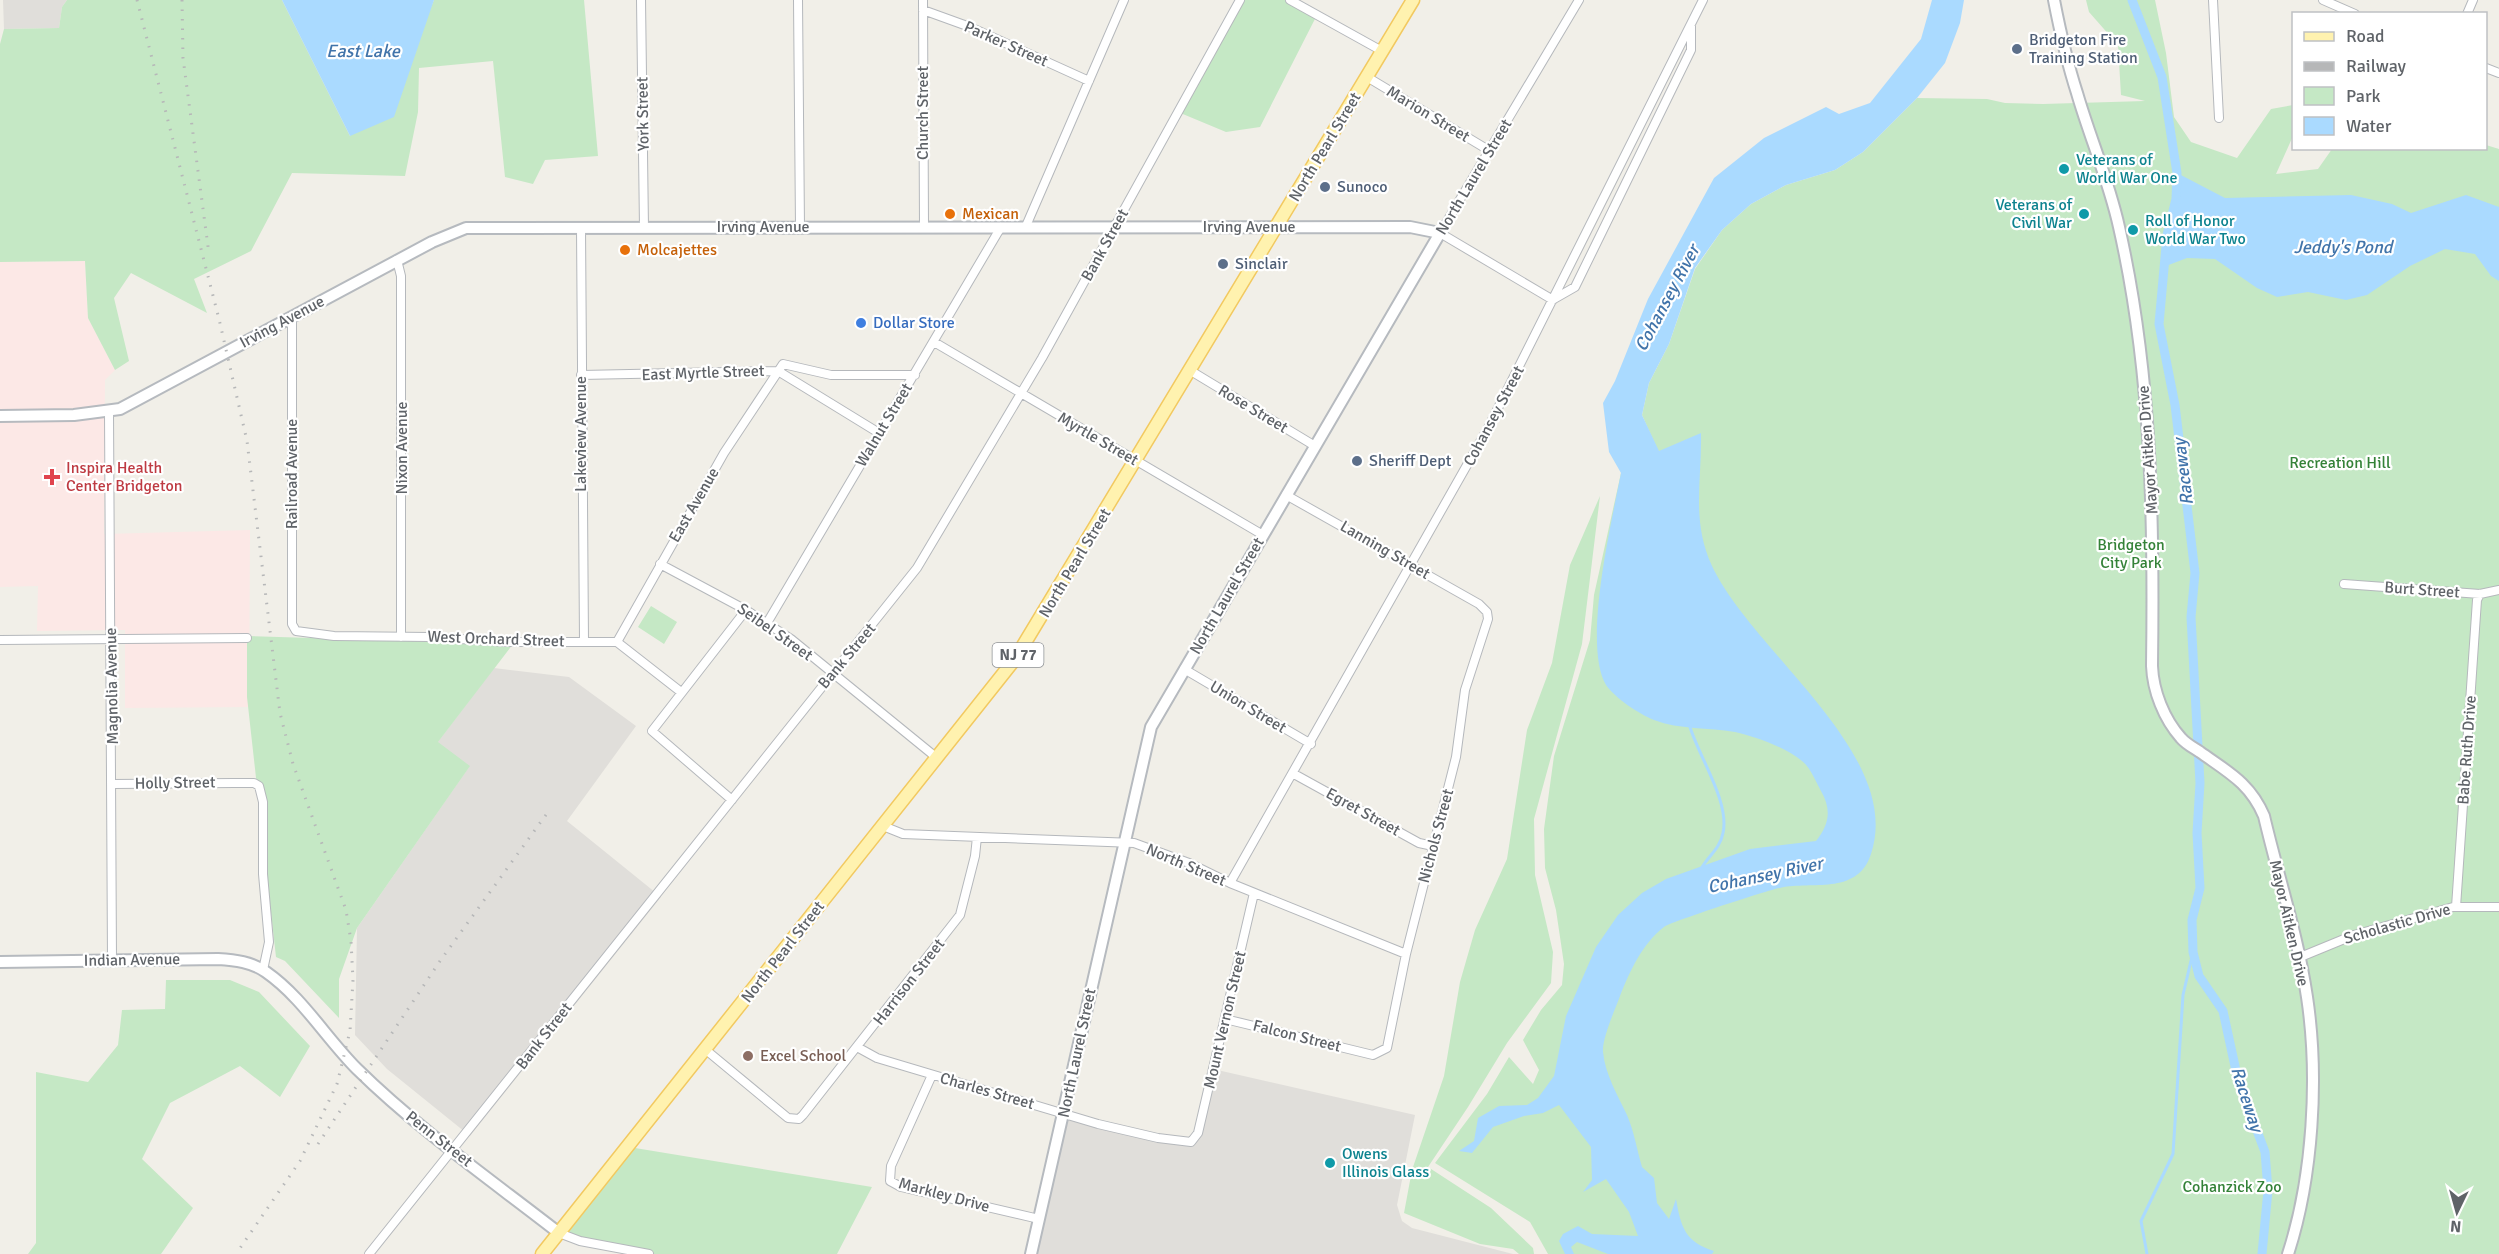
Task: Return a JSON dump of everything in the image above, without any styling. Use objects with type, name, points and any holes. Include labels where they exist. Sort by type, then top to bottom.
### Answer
[{"type":"main road","name":"North Pearl Street","points":[[542,1254],[1020,652],[1191,372],[1413,0]]},
{"type":"street","name":"York Street","points":[[641,0],[644,228]]},
{"type":"street","points":[[798,0],[800,227]]},
{"type":"street","name":"Church Street","points":[[923,0],[924,226]]},
{"type":"street","points":[[1026,226],[1124,0]]},
{"type":"street","name":"Bank Street","points":[[369,1254],[917,568],[1020,394],[1240,0]]},
{"type":"street","points":[[1290,0],[1382,51]]},
{"type":"street","name":"North Laurel Street","points":[[1031,1254],[1148,737],[1184,669],[1314,446],[1579,0]]},
{"type":"street","name":"Cohansey Street","points":[[1230,883],[1488,429],[1703,0]]},
{"type":"street","name":"Mayor Aitken Drive","points":[[2054,0],[2077,94],[2112,196],[2132,285],[2146,400],[2153,492],[2152,679],[2163,710],[2181,739],[2241,781],[2256,796],[2264,816],[2307,997],[2312,1106],[2303,1185],[2288,1254]]},
{"type":"street","points":[[2213,0],[2219,118]]},
{"type":"street","points":[[2323,0],[2350,12]]},
{"type":"street","name":"Parker Street","points":[[923,10],[970,27],[1089,81]]},
{"type":"street","points":[[1552,300],[1575,287],[1691,50],[1691,24]]},
{"type":"street","name":"Marion Street","points":[[1367,77],[1490,151]]},
{"type":"street","name":"Walnut Street","points":[[767,623],[1001,227]]},
{"type":"street","name":"Irving Avenue","points":[[0,416],[110,412],[130,404],[397,260],[455,231],[466,228],[1410,227],[1440,233],[1552,300]]},
{"type":"street","name":"Lakeview Avenue","points":[[581,228],[584,641]]},
{"type":"street","name":"Nixon Avenue","points":[[397,260],[401,276],[401,637]]},
{"type":"street","name":"Railroad Avenue","points":[[292,317],[292,624],[295,630]]},
{"type":"street","name":"Myrtle Street","points":[[934,342],[1263,535]]},
{"type":"street","points":[[778,371],[783,364],[831,375],[915,375]]},
{"type":"street","name":"East Myrtle Street","points":[[581,375],[778,371],[879,433]]},
{"type":"street","name":"East Avenue","points":[[617,642],[724,453],[778,371]]},
{"type":"street","name":"Rose Street","points":[[1191,372],[1314,446]]},
{"type":"street","name":"Magnolia Avenue","points":[[110,412],[112,960]]},
{"type":"street","name":"Lanning Street","points":[[1286,495],[1412,565],[1483,608]]},
{"type":"street","name":"Seibel Street","points":[[660,564],[767,623],[937,758]]},
{"type":"street","name":"Burt Street","points":[[2344,584],[2480,594],[2499,590]]},
{"type":"street","name":"Babe Ruth Drive","points":[[2457,907],[2477,600],[2480,594]]},
{"type":"street","name":"Nichols Street","points":[[1369,1054],[1381,1053],[1390,1041],[1406,954],[1456,757],[1466,690],[1488,619],[1483,608]]},
{"type":"street","points":[[732,800],[652,731],[746,610]]},
{"type":"street","name":"West Orchard Street","points":[[295,630],[334,636],[506,642],[617,642]]},
{"type":"street","points":[[0,640],[247,638]]},
{"type":"street","points":[[617,642],[681,692]]},
{"type":"street","name":"Union Street","points":[[1184,669],[1311,744]]},
{"type":"street","name":"Egret Street","points":[[1294,774],[1419,843],[1433,846]]},
{"type":"street","name":"Holly Street","points":[[113,784],[257,784],[263,802],[264,896],[269,942],[263,970]]},
{"type":"street","name":"North Street","points":[[883,826],[903,834],[1124,843],[1156,850],[1254,893],[1406,954]]},
{"type":"street","name":"Harrison Street","points":[[706,1050],[788,1118],[799,1119],[960,915],[975,856],[977,837]]},
{"type":"street","name":"Mount Vernon Street","points":[[1189,1143],[1198,1133],[1254,893]]},
{"type":"street","name":"Scholastic Drive","points":[[2298,958],[2354,935],[2457,907],[2499,907]]},
{"type":"street","name":"Indian Avenue","points":[[0,962],[232,960],[263,970]]},
{"type":"street","name":"Penn Street","points":[[263,970],[283,986],[356,1068],[452,1149],[559,1233],[580,1241],[649,1254]]},
{"type":"street","name":"Falcon Street","points":[[1225,1019],[1369,1054]]},
{"type":"street","name":"Charles Street","points":[[857,1047],[877,1058],[932,1075],[1158,1138],[1189,1143]]},
{"type":"street","name":"Markley Drive","points":[[932,1075],[891,1166],[890,1181],[901,1187],[1039,1219]]},
{"type":"shaded area","points":[[3,0],[67,0],[62,7],[59,28],[4,29]]},
{"type":"shaded area","name":"Inspira Health Center Bridgeton","points":[[85,261],[88,318],[115,370],[105,380],[104,534],[250,530],[249,707],[125,708],[125,630],[37,631],[38,586],[0,587],[0,262]]},
{"type":"shaded area","points":[[494,668],[569,677],[636,726],[567,821],[661,897],[470,1136],[387,1069],[355,1035],[357,928],[469,767],[437,743]]},
{"type":"shaded area","points":[[1213,1069],[1415,1115],[1397,1205],[1402,1221],[1412,1228],[1513,1254],[1031,1254],[1064,1113],[1187,1143],[1198,1133]]},
{"type":"green space","points":[[67,0],[282,0],[350,136],[428,14],[434,0],[584,0],[598,156],[545,160],[533,184],[505,177],[493,61],[419,68],[418,112],[405,176],[292,173],[251,251],[194,279],[207,313],[131,273],[114,298],[129,361],[115,370],[88,318],[85,261],[0,262],[0,44],[4,29],[59,28],[62,7]]},
{"type":"green space","points":[[1240,0],[1290,0],[1317,15],[1260,127],[1226,132],[1178,112]]},
{"type":"green space","name":"Bridgeton City Park","points":[[2086,0],[2155,0],[2166,53],[2174,117],[2191,142],[2237,158],[2271,109],[2292,105],[2292,138],[2276,174],[2318,169],[2331,150],[2487,150],[2487,145],[2499,149],[2499,1254],[1548,1254],[1530,1222],[1435,1163],[1487,1094],[1509,1057],[1533,1084],[1539,1070],[1523,1040],[1541,1010],[1562,985],[1564,964],[1556,910],[1545,868],[1544,829],[1554,756],[1590,640],[1594,595],[1621,473],[1658,451],[1642,415],[1649,383],[1669,344],[1695,269],[1722,230],[1751,204],[1786,185],[1835,170],[1863,152],[1917,98],[1987,99],[2005,103],[2043,104],[2145,101],[2121,95],[2118,45],[2089,12]]},
{"type":"green space","points":[[1600,496],[1582,644],[1534,819],[1535,875],[1553,952],[1551,983],[1507,1043],[1428,1167],[1491,1208],[1533,1248],[1534,1254],[1519,1254],[1513,1249],[1480,1244],[1404,1213],[1412,1170],[1444,1076],[1460,982],[1475,930],[1507,859],[1527,730],[1552,663],[1570,565]]},
{"type":"green space","points":[[651,606],[677,622],[664,644],[638,627]]},
{"type":"green space","points":[[247,636],[513,644],[438,742],[470,766],[357,928],[339,979],[339,1018],[285,961],[276,957],[247,697]]},
{"type":"green space","points":[[166,980],[230,980],[259,992],[310,1046],[280,1097],[240,1066],[170,1103],[142,1159],[193,1208],[161,1254],[28,1254],[36,1243],[36,1072],[88,1082],[118,1045],[122,1010],[165,1009]]},
{"type":"green space","points":[[629,1147],[872,1187],[837,1254],[649,1254],[559,1233]]},
{"type":"water","name":"East Lake","points":[[282,0],[434,0],[394,117],[350,136]]},
{"type":"water","name":"Cohansey River","points":[[1932,0],[1964,0],[1960,23],[1945,63],[1917,98],[1863,152],[1835,170],[1786,185],[1751,204],[1722,230],[1695,268],[1669,344],[1649,383],[1642,415],[1659,451],[1701,433],[1700,517],[1702,533],[1712,566],[1732,599],[1819,705],[1846,742],[1866,779],[1875,816],[1871,854],[1865,867],[1846,881],[1835,884],[1784,887],[1761,893],[1664,927],[1649,941],[1633,968],[1612,1016],[1603,1046],[1604,1060],[1612,1085],[1634,1134],[1642,1167],[1654,1178],[1657,1203],[1669,1219],[1676,1199],[1686,1232],[1697,1243],[1714,1251],[1712,1254],[1608,1254],[1577,1242],[1571,1247],[1574,1254],[1565,1254],[1559,1241],[1563,1234],[1578,1226],[1592,1234],[1638,1236],[1629,1212],[1606,1179],[1583,1192],[1592,1180],[1591,1147],[1559,1105],[1543,1113],[1524,1116],[1493,1127],[1472,1153],[1459,1151],[1474,1141],[1478,1118],[1499,1106],[1527,1105],[1538,1098],[1554,1076],[1566,1016],[1596,947],[1618,915],[1642,893],[1666,879],[1750,849],[1816,841],[1828,817],[1827,805],[1810,771],[1802,761],[1787,751],[1735,732],[1674,725],[1654,720],[1628,705],[1606,685],[1599,666],[1598,613],[1606,550],[1621,473],[1609,452],[1603,403],[1615,381],[1648,299],[1714,178],[1764,138],[1826,107],[1839,114],[1870,103],[1921,39]]},
{"type":"water","name":"Jeddy's Pond","points":[[2177,173],[2225,198],[2351,195],[2392,204],[2411,213],[2466,195],[2499,207],[2499,281],[2491,276],[2475,254],[2445,249],[2410,266],[2367,295],[2346,300],[2308,292],[2277,297],[2257,288],[2215,259],[2187,258],[2166,266]]},
{"type":"waterway","name":"Raceway","points":[[2132,0],[2162,77],[2177,173],[2176,199],[2167,235],[2159,324],[2175,405],[2195,573],[2191,617],[2200,783],[2197,833],[2200,888],[2192,920],[2193,952],[2199,976],[2223,1011],[2238,1080],[2265,1152],[2268,1190],[2262,1254]]},
{"type":"waterway","points":[[1690,727],[1718,794],[1724,821],[1719,844],[1701,869]]},
{"type":"waterway","name":"Raceway","points":[[2147,1254],[2141,1221],[2173,1154],[2183,995],[2193,952]]},
{"type":"railway","points":[[137,0],[219,319],[247,441],[280,713],[293,764],[346,910],[351,941],[353,980],[350,1031],[337,1084],[300,1161],[236,1254]]},
{"type":"railway","points":[[182,0],[183,58],[209,254]]},
{"type":"railway","points":[[318,1144],[440,961],[548,812]]},
{"type":"place","name":"Bridgeton Fire Training Station","points":[[2017,49]]},
{"type":"place","name":"Veterans of World War One","points":[[2064,169]]},
{"type":"place","name":"Sunoco","points":[[1325,187]]},
{"type":"place","name":"Mexican","points":[[950,214]]},
{"type":"place","name":"Veterans of Civil War","points":[[2084,214]]},
{"type":"place","name":"Roll of Honor World War Two","points":[[2133,230]]},
{"type":"place","name":"Molcajettes","points":[[625,250]]},
{"type":"place","name":"Sinclair","points":[[1223,264]]},
{"type":"place","name":"Dollar Store","points":[[861,323]]},
{"type":"place","name":"Sheriff Dept","points":[[1357,461]]},
{"type":"place","name":"Inspira Health Center Bridgeton","points":[[52,477]]},
{"type":"place","name":"Excel School","points":[[748,1056]]},
{"type":"place","name":"Owens Illinois Glass","points":[[1330,1163]]},
{"type":"park label","name":"Recreation Hill","points":[[2340,463]]},
{"type":"park label","name":"Cohanzick Zoo","points":[[2232,1187]]}]
